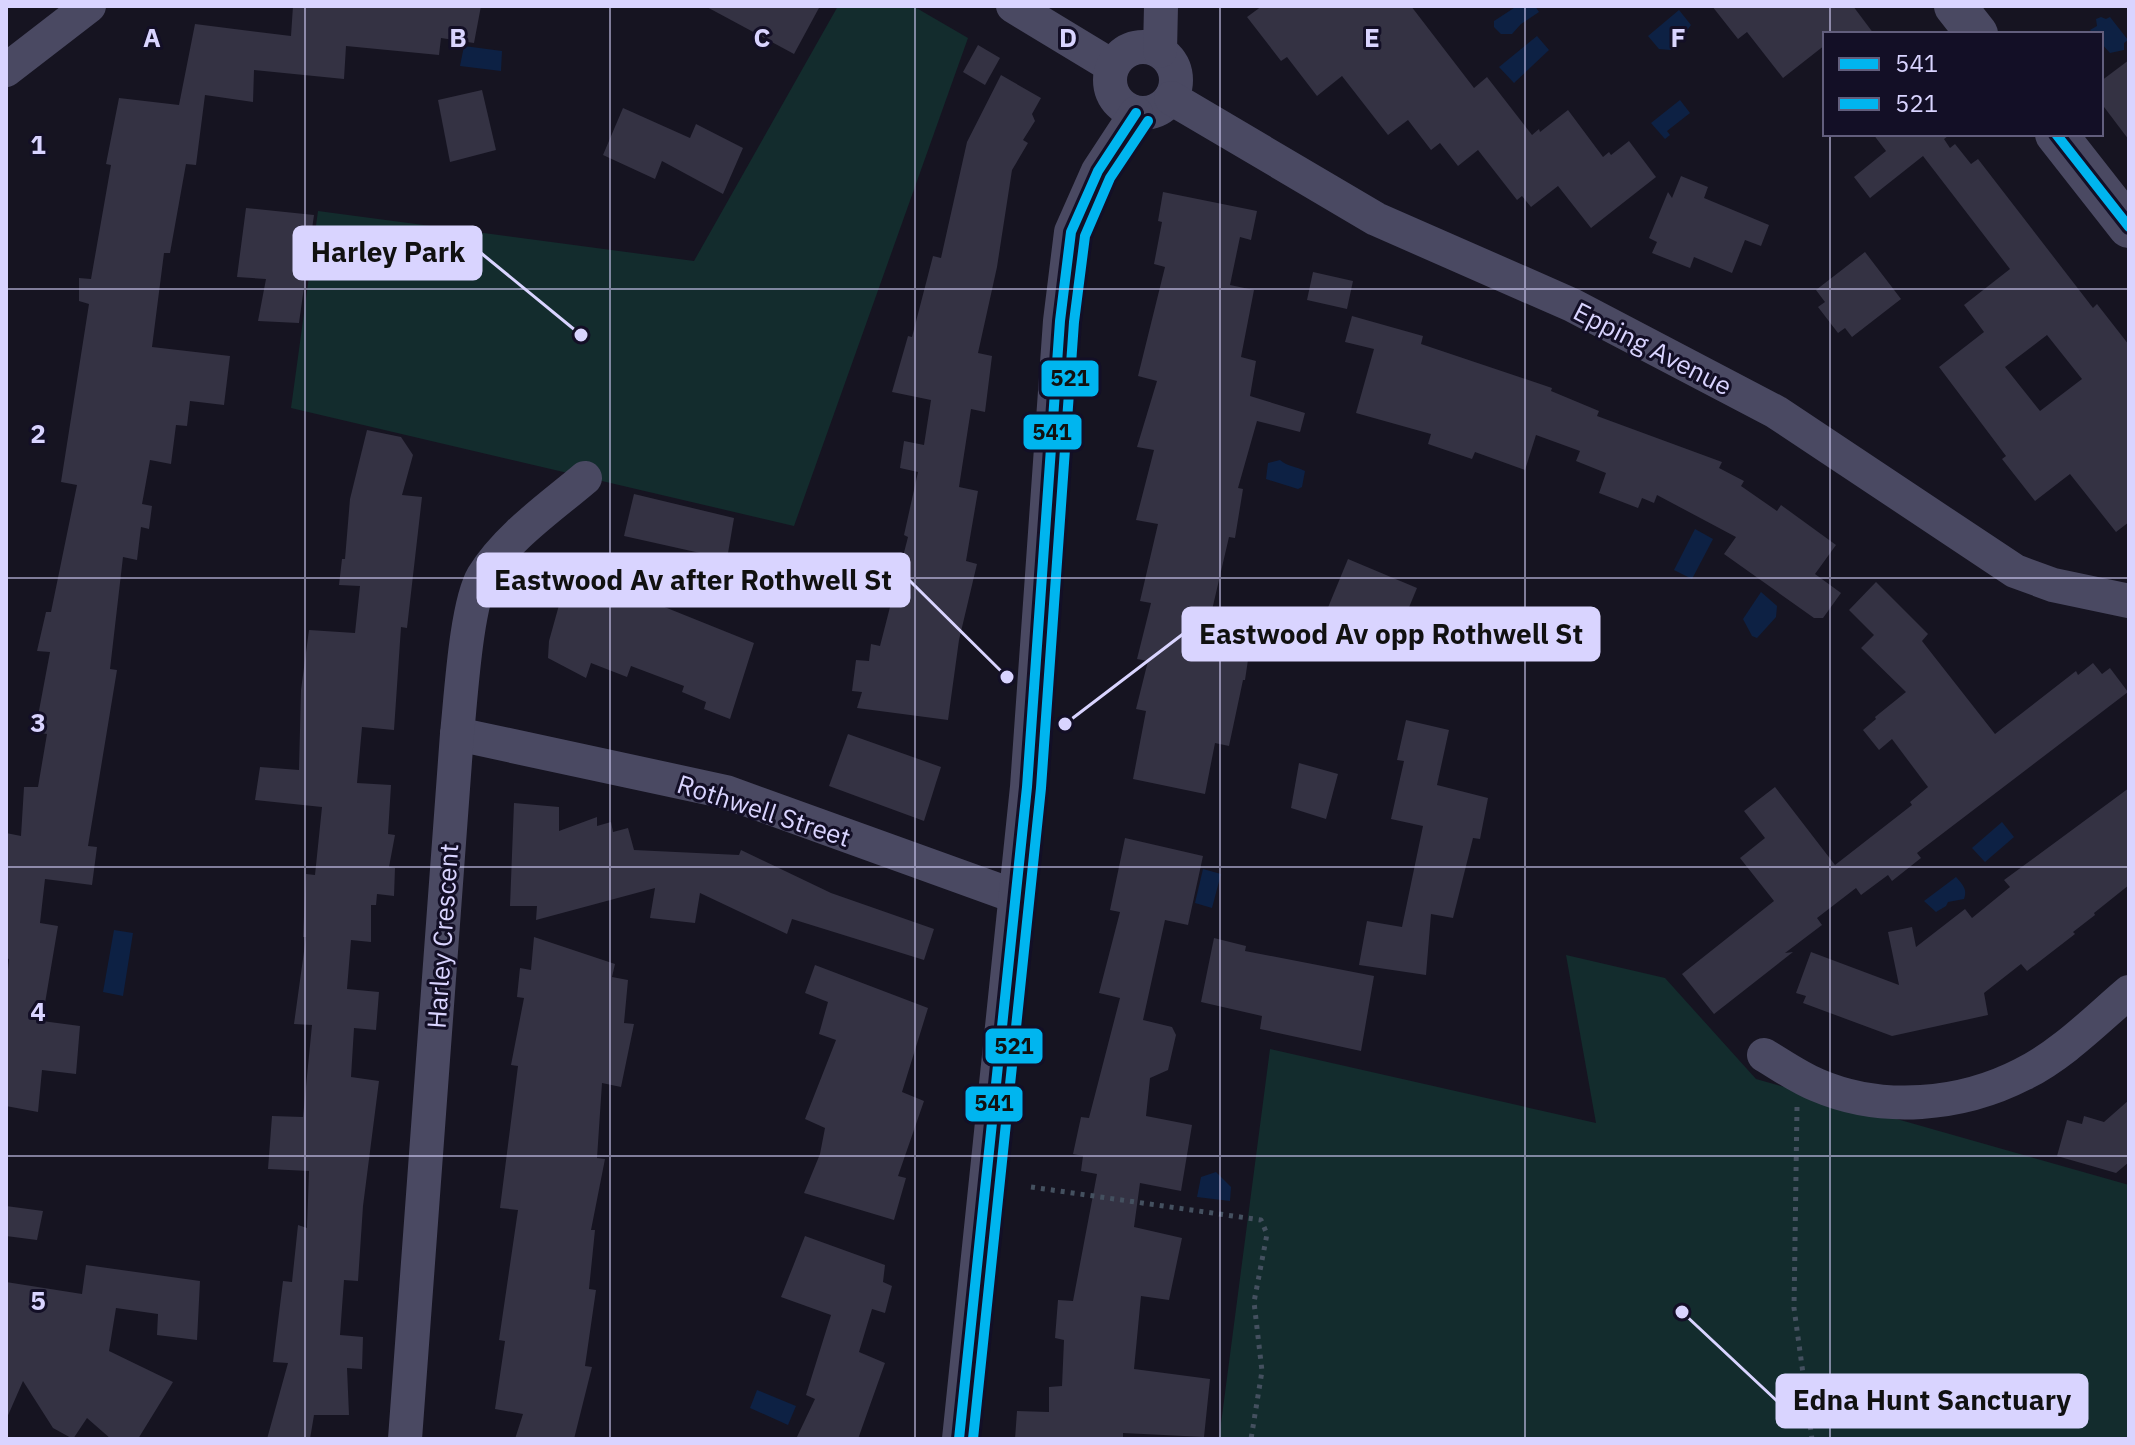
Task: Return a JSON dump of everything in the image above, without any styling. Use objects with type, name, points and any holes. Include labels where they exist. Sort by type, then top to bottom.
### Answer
[{"type":"street","points":[[6,70],[89,6]]},
{"type":"street","points":[[1013,6],[1112,66]]},
{"type":"street","points":[[1160,51],[1161,6]]},
{"type":"street","points":[[1955,6],[1975,32]]},
{"type":"street","points":[[1149,47],[1160,51],[1168,58],[1176,78],[1171,98],[1156,111],[1136,113],[1113,96],[1110,86],[1112,66],[1127,50],[1149,47]]},
{"type":"street","name":"Epping Avenue","points":[[1171,98],[1376,219],[1572,305],[1776,412],[2015,571],[2053,585],[2129,601]]},
{"type":"street","points":[[959,1439],[1029,771],[1060,321],[1071,232],[1098,171],[1136,113]]},
{"type":"street","points":[[2058,136],[2129,227]]},
{"type":"street","name":"Harley Crescent","points":[[405,1439],[457,734],[470,620],[482,577],[515,539],[585,478]]},
{"type":"street","name":"Rothwell Street","points":[[457,734],[726,792],[1017,897]]},
{"type":"street","points":[[1764,1055],[1817,1085],[1870,1101],[1928,1102],[1979,1093],[2025,1074],[2075,1038],[2129,992]]},
{"type":"path","points":[[1798,1074],[1794,1308],[1812,1439]]},
{"type":"path","points":[[1031,1187],[1261,1220],[1267,1234],[1254,1302],[1262,1371],[1251,1439]]},
{"type":"green space","points":[[838,6],[913,6],[968,38],[794,526],[291,408],[318,211],[694,261]]},
{"type":"green space","points":[[1566,955],[1665,978],[1756,1079],[2129,1185],[2129,1439],[1219,1439],[1270,1049],[1596,1123]]},
{"type":"water","points":[[1517,6],[1535,6],[1539,12],[1512,34],[1501,34],[1494,27],[1494,21]]},
{"type":"water","points":[[1679,10],[1691,25],[1685,33],[1680,31],[1673,38],[1671,50],[1659,49],[1648,36]]},
{"type":"water","points":[[2110,17],[2128,40],[2124,43],[2124,50],[2110,53],[2103,45],[2103,32],[2090,30],[2097,26],[2096,19]]},
{"type":"water","points":[[1537,36],[1549,50],[1514,83],[1499,67]]},
{"type":"water","points":[[464,46],[502,51],[501,71],[460,66]]},
{"type":"water","points":[[1680,100],[1690,113],[1667,131],[1670,135],[1665,139],[1651,123]]},
{"type":"water","points":[[1280,460],[1305,471],[1302,487],[1298,489],[1266,479],[1268,463]]},
{"type":"water","points":[[1695,529],[1713,539],[1692,579],[1674,570]]},
{"type":"water","points":[[1761,592],[1777,606],[1776,617],[1757,638],[1752,636],[1743,619]]},
{"type":"water","points":[[2002,822],[2014,837],[1985,862],[1972,848]]},
{"type":"water","points":[[1203,869],[1221,874],[1212,908],[1195,903]]},
{"type":"water","points":[[1956,877],[1965,889],[1964,899],[1948,902],[1936,912],[1924,901]]},
{"type":"water","points":[[114,930],[133,933],[123,996],[103,992]]},
{"type":"water","points":[[1216,1172],[1231,1187],[1230,1201],[1197,1197],[1201,1177]]},
{"type":"water","points":[[757,1390],[796,1406],[788,1425],[750,1408]]},
{"type":"building","points":[[293,6],[481,6],[474,43],[441,38],[439,55],[346,46],[344,79],[254,70],[253,102],[205,95],[196,165],[186,164],[170,253],[164,253],[152,347],[230,356],[224,405],[190,401],[187,426],[176,425],[171,464],[150,460],[142,504],[152,506],[149,529],[141,527],[137,560],[123,557],[110,669],[117,670],[88,846],[97,847],[92,885],[45,879],[40,923],[58,926],[42,1021],[80,1026],[76,1074],[42,1070],[38,1112],[6,1106],[9,959],[6,958],[6,833],[21,836],[24,787],[38,787],[47,734],[35,732],[50,652],[37,651],[46,612],[51,612],[77,485],[61,482],[89,304],[79,301],[79,278],[91,279],[111,165],[106,164],[119,98],[179,105],[195,24],[291,36]]},
{"type":"building","points":[[705,6],[820,6],[794,54]]},
{"type":"building","points":[[1262,6],[1411,6],[1474,88],[1487,77],[1532,135],[1568,110],[1603,157],[1609,152],[1611,155],[1629,141],[1656,177],[1591,228],[1558,186],[1531,207],[1522,196],[1517,200],[1478,150],[1458,166],[1440,143],[1431,150],[1408,120],[1388,135],[1342,76],[1317,96],[1287,57],[1281,61],[1247,17]]},
{"type":"building","points":[[1712,6],[1853,6],[1872,32],[1823,32],[1823,47],[1783,78],[1747,32],[1738,39]]},
{"type":"building","points":[[978,45],[1000,58],[985,85],[963,72]]},
{"type":"building","points":[[2129,60],[2129,140],[2103,106],[2103,80]]},
{"type":"building","points":[[1001,75],[1041,98],[1032,114],[1035,121],[1023,140],[1028,143],[1012,170],[997,267],[978,353],[992,356],[985,412],[971,409],[959,487],[978,491],[966,561],[977,564],[959,640],[948,720],[857,708],[862,692],[852,691],[856,660],[869,661],[871,644],[880,646],[908,537],[904,535],[918,472],[900,468],[904,441],[924,445],[931,400],[892,392],[908,336],[912,337],[933,256],[941,258],[967,142]]},
{"type":"building","points":[[482,90],[496,150],[450,162],[438,100]]},
{"type":"building","points":[[623,108],[690,138],[696,124],[743,148],[723,194],[662,161],[655,179],[603,155]]},
{"type":"building","points":[[1875,136],[1948,136],[1944,139],[1950,148],[1955,144],[1971,164],[1978,159],[2093,308],[2097,304],[2129,345],[2129,522],[2116,532],[2070,474],[2035,501],[2002,459],[2006,456],[1939,367],[1984,332],[1964,305],[2010,269],[1923,156],[1870,198],[1854,177],[1886,151]],"holes":[[[2047,335],[2082,379],[2040,411],[2005,367]]]},
{"type":"building","points":[[1681,176],[1708,187],[1704,198],[1769,225],[1761,246],[1745,240],[1732,273],[1694,257],[1690,268],[1652,253],[1657,242],[1649,238],[1668,192],[1672,198]]},
{"type":"building","points":[[1163,192],[1257,211],[1251,240],[1240,237],[1230,285],[1254,290],[1241,357],[1256,361],[1250,396],[1305,413],[1300,432],[1257,421],[1238,488],[1243,489],[1235,538],[1229,537],[1209,623],[1252,633],[1245,680],[1229,746],[1215,743],[1205,794],[1133,779],[1146,711],[1136,709],[1148,661],[1137,659],[1151,603],[1140,601],[1158,524],[1136,520],[1154,450],[1137,447],[1157,381],[1138,376],[1165,267],[1154,264],[1162,222],[1158,221]]},
{"type":"building","points":[[246,208],[314,215],[299,323],[258,321],[266,279],[237,277]]},
{"type":"building","points":[[1865,252],[1901,299],[1852,337],[1845,328],[1838,333],[1818,307],[1825,302],[1816,290]]},
{"type":"building","points":[[1313,272],[1353,281],[1347,309],[1307,300]]},
{"type":"building","points":[[1352,316],[1423,336],[1421,344],[1552,388],[1551,391],[1599,411],[1597,416],[1722,462],[1719,468],[1744,481],[1741,486],[1777,511],[1781,505],[1836,545],[1815,574],[1841,593],[1823,618],[1814,618],[1724,554],[1736,537],[1657,495],[1654,503],[1642,498],[1638,508],[1599,493],[1606,473],[1576,461],[1580,451],[1536,435],[1525,470],[1475,452],[1472,459],[1428,444],[1431,434],[1356,413],[1374,349],[1345,342]]},
{"type":"building","points":[[367,430],[401,437],[413,455],[402,495],[422,497],[407,628],[401,627],[394,730],[362,727],[357,783],[391,785],[388,834],[395,835],[389,867],[395,868],[394,896],[377,894],[376,905],[371,905],[371,942],[351,940],[347,989],[379,992],[376,1030],[354,1028],[351,1077],[379,1081],[363,1206],[358,1281],[344,1280],[340,1335],[363,1337],[362,1369],[347,1368],[349,1415],[314,1415],[310,1439],[267,1439],[288,1363],[273,1362],[283,1281],[292,1282],[298,1225],[307,1228],[309,1171],[268,1169],[272,1116],[303,1117],[312,1025],[294,1024],[306,937],[303,937],[306,874],[315,875],[322,807],[255,800],[260,767],[299,770],[301,690],[309,630],[355,633],[360,586],[339,585],[342,559],[345,559],[350,499]]},
{"type":"building","points":[[634,494],[734,518],[727,559],[624,536]]},
{"type":"building","points":[[1348,559],[1417,588],[1391,651],[1322,622]]},
{"type":"building","points":[[566,580],[618,602],[624,583],[665,596],[662,606],[754,643],[730,719],[704,709],[706,702],[682,692],[684,686],[631,666],[627,677],[591,663],[586,678],[548,658],[549,641]]},
{"type":"building","points":[[1876,582],[1928,634],[1922,641],[1995,734],[2076,671],[2078,675],[2093,663],[2102,674],[2110,668],[2128,692],[1917,853],[1921,858],[1892,881],[1888,875],[1861,895],[1856,888],[1817,918],[1822,925],[1714,1014],[1682,974],[1774,901],[1740,858],[1765,838],[1744,811],[1775,787],[1835,865],[1912,805],[1910,802],[1928,787],[1892,739],[1879,750],[1863,730],[1906,692],[1861,648],[1874,635],[1849,610]]},
{"type":"building","points":[[1406,720],[1449,730],[1437,785],[1488,798],[1480,839],[1473,838],[1453,918],[1431,914],[1426,975],[1359,965],[1367,921],[1402,927],[1423,826],[1391,819],[1404,761],[1397,760]]},
{"type":"building","points":[[848,734],[941,767],[924,821],[829,786]]},
{"type":"building","points":[[1299,763],[1338,774],[1326,819],[1291,808]]},
{"type":"building","points":[[2129,788],[2129,885],[2073,932],[2075,934],[2027,971],[2021,964],[1984,993],[1988,1015],[1892,1036],[1803,1003],[1806,996],[1796,993],[1811,952],[1899,985],[1888,932],[1912,927],[1916,947],[1965,909],[1972,918],[2010,887],[2004,880]]},
{"type":"building","points":[[514,803],[559,807],[559,831],[597,817],[597,826],[611,822],[613,832],[628,828],[634,850],[739,855],[741,850],[831,893],[934,929],[924,960],[792,919],[787,934],[700,893],[695,923],[650,918],[655,888],[536,920],[537,906],[510,906]]},
{"type":"building","points":[[1125,838],[1203,856],[1188,925],[1165,920],[1143,1020],[1172,1027],[1176,1035],[1168,1070],[1150,1078],[1146,1116],[1192,1125],[1181,1191],[1140,1183],[1134,1227],[1182,1238],[1169,1300],[1141,1296],[1134,1369],[1210,1379],[1204,1437],[1123,1433],[1123,1439],[1015,1439],[1017,1411],[1049,1412],[1049,1387],[1062,1386],[1064,1340],[1055,1338],[1058,1300],[1073,1301],[1097,1174],[1081,1171],[1083,1156],[1073,1154],[1081,1117],[1089,1118],[1120,998],[1099,993],[1120,912],[1110,910]]},
{"type":"building","points":[[534,937],[615,964],[612,977],[628,980],[624,1023],[634,1024],[621,1087],[602,1083],[597,1158],[605,1159],[591,1230],[595,1230],[589,1289],[596,1290],[585,1366],[592,1367],[574,1439],[515,1439],[523,1414],[495,1409],[505,1341],[499,1340],[518,1210],[500,1208],[518,1066],[511,1065],[524,998],[517,997],[520,968],[531,970]]},
{"type":"building","points":[[1214,938],[1246,946],[1245,951],[1374,976],[1361,1051],[1260,1029],[1262,1016],[1201,1002]]},
{"type":"building","points":[[815,965],[928,1008],[902,1092],[924,1101],[898,1176],[906,1178],[894,1220],[804,1193],[820,1154],[825,1128],[805,1119],[836,1040],[819,1034],[828,1002],[805,993]]},
{"type":"building","points":[[2129,1100],[2129,1162],[2116,1173],[2057,1156],[2067,1120],[2082,1124],[2084,1116],[2104,1122]]},
{"type":"building","points":[[6,1206],[43,1211],[37,1240],[6,1236]]},
{"type":"building","points":[[805,1236],[885,1265],[883,1282],[892,1286],[885,1313],[872,1309],[859,1352],[885,1363],[858,1439],[796,1439],[815,1399],[806,1395],[831,1315],[781,1297]]},
{"type":"building","points":[[86,1265],[200,1281],[197,1340],[157,1335],[158,1314],[116,1308],[109,1351],[173,1382],[138,1439],[111,1439],[87,1418],[73,1439],[53,1428],[23,1381],[6,1420],[6,1282],[82,1294]]},
{"type":"transit line","name":"541","points":[[959,1439],[1027,787],[1060,321],[1071,232],[1098,171],[1136,113]]},
{"type":"transit line","name":"521","points":[[973,1439],[1041,788],[1074,322],[1085,236],[1110,178],[1148,121]]},
{"type":"transit line","name":"541","points":[[2058,136],[2129,227]]},
{"type":"place","name":"Harley Park","points":[[581,335]]},
{"type":"place","name":"Eastwood Av after Rothwell St","points":[[1007,677]]},
{"type":"place","name":"Eastwood Av opp Rothwell St","points":[[1065,724]]},
{"type":"place","name":"Edna Hunt Sanctuary","points":[[1682,1312]]}]
